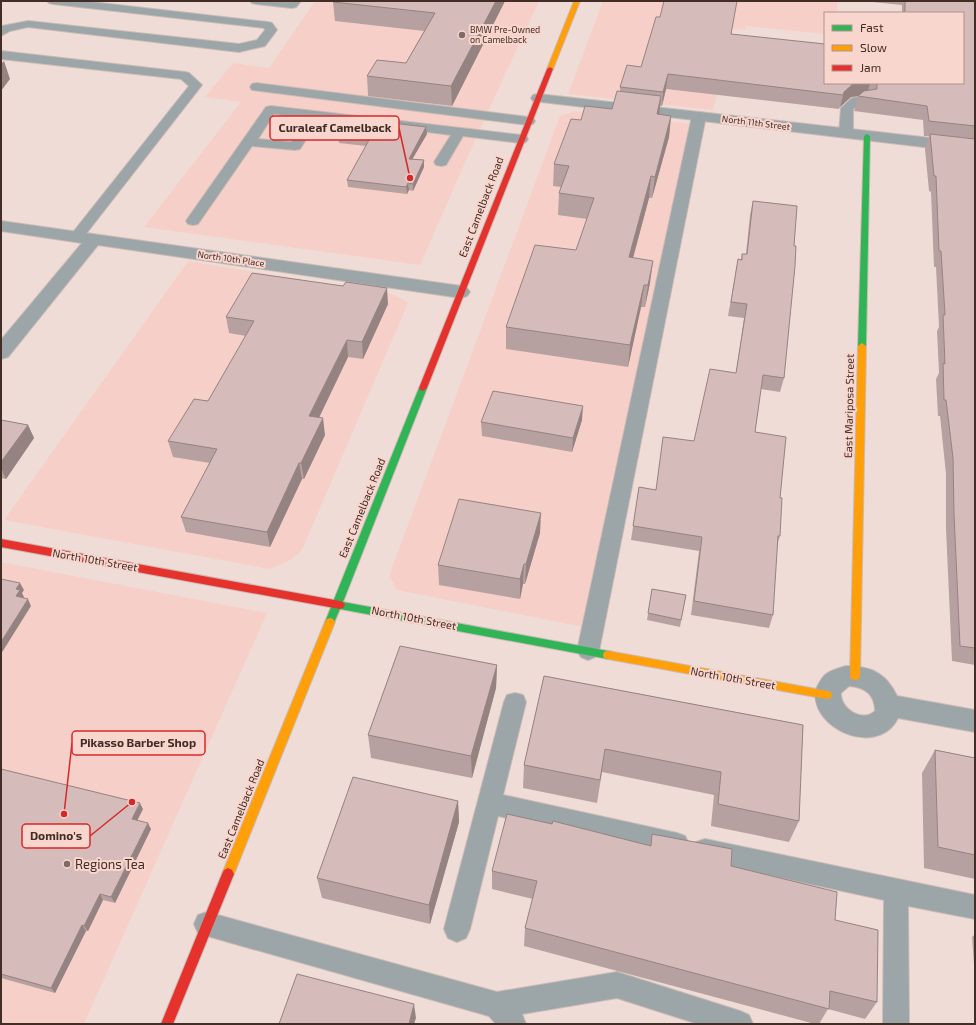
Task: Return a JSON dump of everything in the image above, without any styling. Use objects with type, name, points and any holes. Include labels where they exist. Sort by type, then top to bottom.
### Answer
[{"type":"street","name":"East Camelback Road","points":[[167,1024],[577,1]]},
{"type":"street","name":"North 11th Street","points":[[538,98],[975,148]]},
{"type":"street","name":"East Mariposa Street","points":[[855,676],[867,136]]},
{"type":"street","name":"North 10th Place","points":[[1,226],[461,292]]},
{"type":"street","points":[[1,353],[86,238]]},
{"type":"street","name":"North 10th Street","points":[[1,543],[337,603],[827,695]]},
{"type":"street","points":[[855,676],[873,682],[881,689],[889,705],[888,713],[884,720],[877,725],[858,727],[840,718],[828,703],[827,695],[829,688],[839,678],[855,676]]},
{"type":"street","points":[[889,705],[975,721]]},
{"type":"lane","points":[[1,32],[6,28],[28,24],[239,48],[261,42],[271,30],[268,25],[53,1]]},
{"type":"lane","points":[[256,1],[293,3]]},
{"type":"lane","points":[[1,54],[185,76],[196,85],[86,238]]},
{"type":"lane","points":[[256,87],[528,121]]},
{"type":"lane","points":[[344,118],[355,99]]},
{"type":"lane","points":[[846,133],[847,108],[857,101],[867,100]]},
{"type":"lane","points":[[193,221],[271,110],[521,139]]},
{"type":"lane","points":[[249,142],[295,146],[315,115]]},
{"type":"lane","points":[[588,651],[699,116]]},
{"type":"lane","points":[[441,162],[459,132]]},
{"type":"lane","points":[[457,930],[515,702]]},
{"type":"lane","points":[[489,803],[975,907]]},
{"type":"lane","points":[[896,891],[896,1024]]},
{"type":"lane","points":[[207,924],[505,1014],[617,985],[740,1024]]},
{"type":"shaded area","points":[[315,1],[539,1],[479,131],[420,265],[144,227],[241,102],[205,97],[233,63],[269,68]]},
{"type":"shaded area","points":[[603,1],[837,1],[837,12],[824,12],[824,34],[745,26],[746,30],[732,29],[713,110],[568,94]]},
{"type":"shaded area","points":[[575,111],[692,124],[583,627],[397,590],[389,576],[560,116]]},
{"type":"shaded area","points":[[188,261],[395,295],[408,303],[302,550],[291,560],[270,569],[4,520]]},
{"type":"shaded area","points":[[1,562],[267,613],[84,1024],[1,1024]]},
{"type":"building","points":[[496,1],[451,86],[367,76],[377,60],[406,63],[435,13],[333,2]]},
{"type":"building","points":[[664,1],[737,1],[731,34],[824,44],[824,84],[853,84],[844,92],[843,95],[668,74],[663,92],[620,87],[627,65],[641,67],[656,17],[660,17]]},
{"type":"building","points":[[905,1],[975,1],[975,126],[929,121],[927,106],[858,96],[864,91],[877,89],[877,84],[964,84],[964,12],[905,12]]},
{"type":"building","points":[[617,91],[661,96],[657,114],[671,116],[655,177],[651,176],[629,257],[653,261],[648,285],[644,285],[630,345],[506,327],[535,245],[576,250],[594,198],[559,193],[569,166],[554,164],[571,119],[581,120],[585,106],[612,109]]},
{"type":"building","points":[[350,118],[426,127],[409,159],[424,160],[413,184],[408,183],[406,187],[347,180],[369,140],[338,136]]},
{"type":"building","points":[[930,134],[975,139],[975,648],[960,646],[953,458],[946,400],[944,400],[943,363],[945,364],[943,315],[945,315],[941,251],[939,251],[936,176],[934,176]]},
{"type":"building","points":[[753,201],[797,206],[794,246],[796,246],[795,266],[784,378],[763,375],[755,432],[786,437],[780,498],[782,498],[780,536],[778,536],[773,615],[694,601],[702,537],[633,526],[639,487],[656,490],[663,437],[694,441],[710,369],[736,373],[747,304],[731,302],[738,259],[742,260],[742,254],[747,254]]},
{"type":"building","points":[[252,273],[343,286],[346,282],[387,288],[362,342],[347,340],[309,416],[323,418],[301,463],[299,463],[267,532],[181,517],[217,449],[168,441],[194,399],[208,401],[254,321],[226,317]]},
{"type":"building","points":[[493,391],[583,406],[573,438],[481,422]]},
{"type":"building","points":[[1,420],[28,425],[1,462]]},
{"type":"building","points":[[459,499],[541,513],[520,579],[438,565]]},
{"type":"building","points":[[1,579],[20,583],[16,589],[20,590],[16,596],[28,599],[1,642]]},
{"type":"building","points":[[652,589],[686,595],[681,620],[648,613]]},
{"type":"building","points":[[400,646],[497,665],[471,756],[368,735]]},
{"type":"building","points":[[544,676],[803,725],[799,821],[718,804],[721,772],[605,749],[600,780],[524,765]]},
{"type":"building","points":[[935,750],[975,758],[975,855],[938,847]]},
{"type":"building","name":"Regions Tea","points":[[1,769],[140,803],[132,819],[148,823],[111,897],[100,894],[84,926],[82,925],[51,988],[1,974]]},
{"type":"building","points":[[353,777],[458,801],[429,905],[317,878]]},
{"type":"building","points":[[507,814],[552,824],[553,821],[651,846],[652,834],[732,849],[731,866],[837,892],[835,920],[878,930],[877,1002],[830,991],[829,1009],[525,928],[537,881],[492,871]]},
{"type":"building","points":[[297,974],[414,1004],[409,1024],[279,1024]]},
{"type":"traffic: fast","points":[[862,346],[867,136]]},
{"type":"traffic: fast","points":[[330,622],[423,388]]},
{"type":"traffic: fast","points":[[340,605],[608,655]]},
{"type":"traffic: slow","points":[[550,69],[577,1]]},
{"type":"traffic: slow","points":[[855,676],[862,346]]},
{"type":"traffic: slow","points":[[228,874],[330,622]]},
{"type":"traffic: slow","points":[[608,655],[827,695]]},
{"type":"traffic: jam","points":[[423,388],[550,69]]},
{"type":"traffic: jam","points":[[1,543],[340,605]]},
{"type":"traffic: jam","points":[[167,1024],[228,874]]},
{"type":"place","name":"BMW Pre-Owned on Camelback","points":[[462,35]]},
{"type":"place","name":"Curaleaf Camelback","points":[[410,178]]},
{"type":"place","name":"Domino's","points":[[132,802]]},
{"type":"place","name":"Pikasso Barber Shop","points":[[64,814]]},
{"type":"place","name":"Regions Tea","points":[[67,864]]}]
